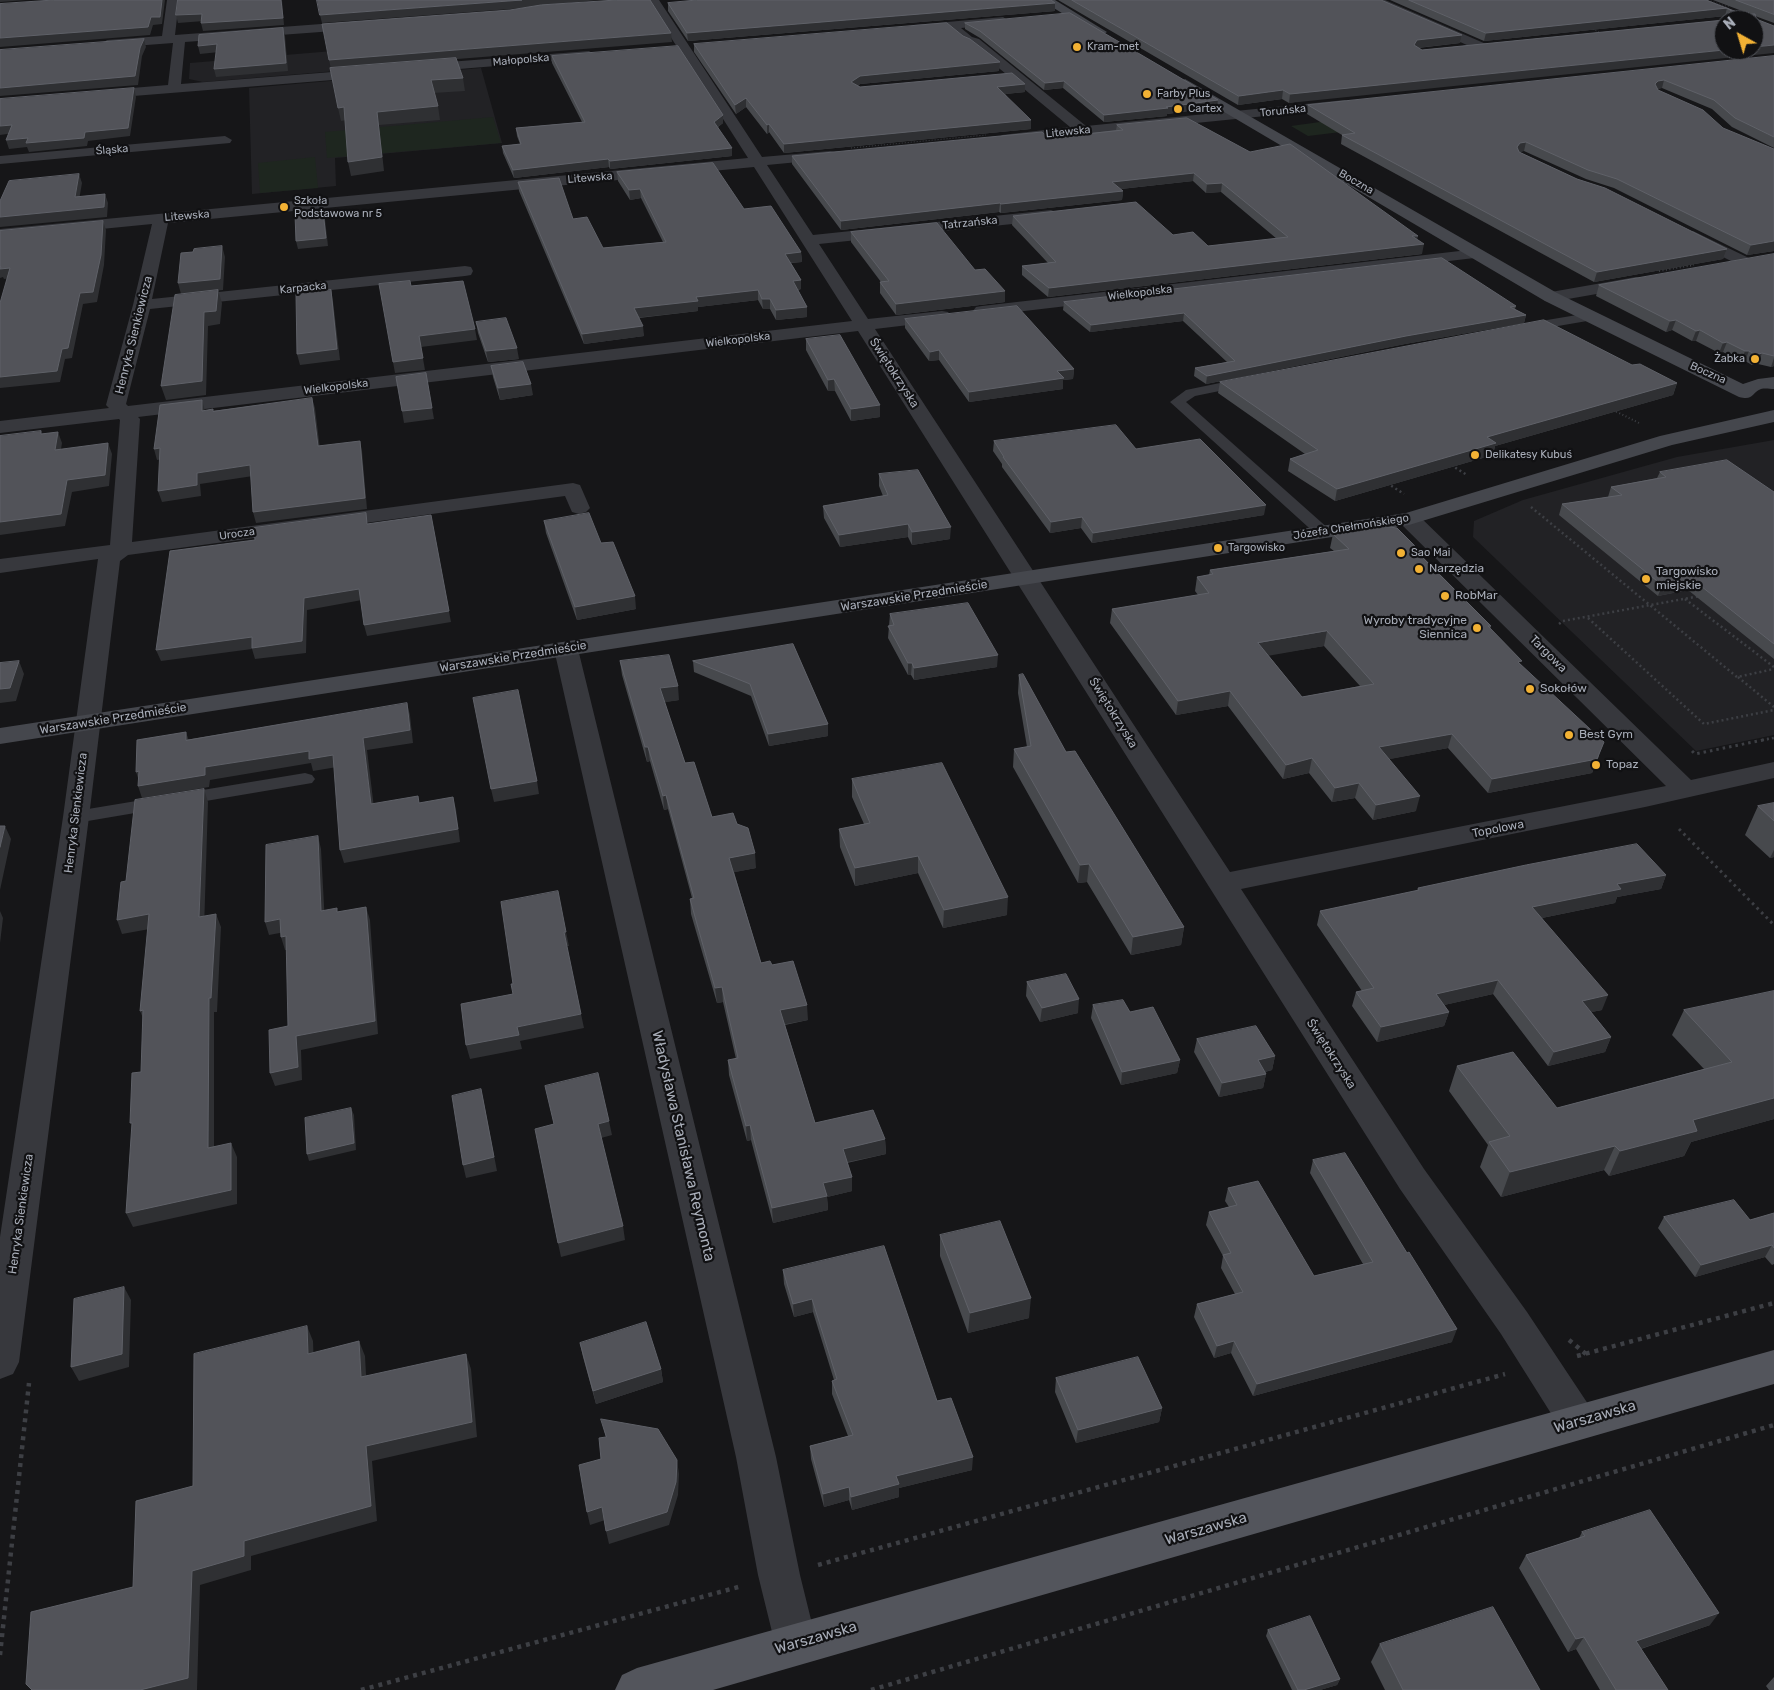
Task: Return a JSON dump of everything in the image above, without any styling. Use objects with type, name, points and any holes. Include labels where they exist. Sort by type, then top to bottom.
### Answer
[{"type":"main road","name":"Warszawska","points":[[637,1690],[1774,1367]]},
{"type":"street","points":[[173,0],[174,88]]},
{"type":"street","points":[[1047,0],[1113,39]]},
{"type":"street","points":[[1375,0],[1487,46],[1455,50]]},
{"type":"street","points":[[652,2],[674,4]]},
{"type":"street","name":"Świętokrzyska","points":[[652,2],[690,46],[758,162],[1412,1179],[1514,1323],[1578,1422]]},
{"type":"street","points":[[1051,17],[1072,15]]},
{"type":"street","points":[[903,29],[1015,20]]},
{"type":"street","points":[[99,45],[376,24]]},
{"type":"street","points":[[951,26],[968,40],[975,42],[1082,130]]},
{"type":"street","points":[[667,48],[690,46]]},
{"type":"street","name":"Małopolska","points":[[413,69],[600,54]]},
{"type":"street","points":[[85,96],[384,71]]},
{"type":"street","points":[[994,77],[1014,75]]},
{"type":"street","name":"Boczna","points":[[1176,77],[1551,297],[1589,317],[1670,354],[1694,368],[1724,380],[1748,397],[1756,406],[1774,414]]},
{"type":"street","name":"Toruńska","points":[[1239,115],[1361,102]]},
{"type":"street","name":"Litewska","points":[[993,139],[1239,115]]},
{"type":"street","name":"Śląska","points":[[0,160],[225,140]]},
{"type":"street","name":"Litewska","points":[[0,234],[845,153]]},
{"type":"street","name":"Tatrzańska","points":[[808,240],[1062,213]]},
{"type":"street","name":"Henryka Sienkiewicza","points":[[0,1362],[76,817],[86,722],[109,558],[122,550],[130,419],[116,405],[142,305],[161,218]]},
{"type":"street","points":[[1676,227],[1740,260]]},
{"type":"street","name":"Wielkopolska","points":[[0,427],[1476,254]]},
{"type":"street","points":[[1717,267],[1740,260],[1764,259]]},
{"type":"street","name":"Karpacka","points":[[142,305],[465,271]]},
{"type":"street","points":[[1551,297],[1651,276]]},
{"type":"street","name":"Boczna","points":[[1670,354],[1770,383]]},
{"type":"street","name":"Józefa Chełmońskiego","points":[[1667,440],[1740,408],[1748,397],[1749,388],[1770,383]]},
{"type":"street","name":"Józefa Chełmońskiego","points":[[1027,578],[1409,519],[1667,440],[1774,414]]},
{"type":"street","name":"Urocza","points":[[0,566],[573,489],[580,508]]},
{"type":"street","name":"Targowa","points":[[1409,519],[1686,790]]},
{"type":"street","name":"Warszawskie Przedmieście","points":[[0,736],[1027,578]]},
{"type":"street","name":"Władysława Stanisława Reymonta","points":[[566,649],[756,1458],[779,1575],[796,1644]]},
{"type":"street","name":"Topolowa","points":[[1221,883],[1686,790],[1774,770]]},
{"type":"lane","points":[[1512,330],[1589,317]]},
{"type":"lane","points":[[1255,380],[1191,393],[1177,402],[1324,532]]},
{"type":"lane","points":[[76,817],[305,779]]},
{"type":"path","points":[[1708,0],[1724,6],[1734,6]]},
{"type":"path","points":[[1583,25],[1599,32]]},
{"type":"path","points":[[1651,276],[1740,260]]},
{"type":"path","points":[[1606,406],[1641,425]]},
{"type":"path","points":[[1451,465],[1467,475]]},
{"type":"path","points":[[1380,479],[1404,494]]},
{"type":"path","points":[[1530,506],[1774,709]]},
{"type":"path","points":[[1565,630],[1558,623],[1701,596]]},
{"type":"path","points":[[1685,599],[1774,668]]},
{"type":"path","points":[[1588,617],[1704,724],[1774,709]]},
{"type":"path","points":[[1737,677],[1774,668]]},
{"type":"path","points":[[1688,748],[1695,754],[1774,738]]},
{"type":"path","points":[[1679,829],[1774,925]]},
{"type":"path","points":[[1573,1356],[1632,1342],[1774,1303]]},
{"type":"path","points":[[811,1567],[1508,1372]]},
{"type":"path","points":[[871,1690],[1432,1527],[1774,1425]]},
{"type":"path","points":[[361,1690],[749,1584]]},
{"type":"shaded area","points":[[416,44],[421,64],[203,82],[189,79],[190,63]]},
{"type":"shaded area","points":[[481,68],[502,143],[335,158],[336,186],[252,194],[249,88]]},
{"type":"shaded area","points":[[493,117],[501,143],[327,158],[325,132]]},
{"type":"shaded area","points":[[1356,117],[1374,128],[1308,136],[1291,126]]},
{"type":"shaded area","points":[[315,157],[318,188],[260,193],[258,163]]},
{"type":"shaded area","name":"Targowisko miejskie","points":[[1774,440],[1774,735],[1696,751],[1473,537],[1474,521],[1523,500],[1677,457]]},
{"type":"building","points":[[54,0],[162,0],[160,17],[151,17],[148,27],[0,38],[0,4]]},
{"type":"building","points":[[178,0],[281,0],[283,18],[201,23],[202,14],[176,15]]},
{"type":"building","points":[[317,0],[522,0],[320,15]]},
{"type":"building","points":[[617,0],[650,0],[671,33],[329,60],[322,24],[510,10],[541,5]]},
{"type":"building","points":[[697,0],[1051,0],[1055,3],[687,33],[668,3]]},
{"type":"building","points":[[1072,0],[1381,0],[1462,35],[1417,40],[1414,45],[1422,50],[1714,21],[1714,51],[1290,94],[1283,90],[1239,96]]},
{"type":"building","points":[[1409,0],[1706,0],[1727,8],[1486,33]]},
{"type":"building","points":[[1736,0],[1774,0],[1774,14]]},
{"type":"building","points":[[1070,13],[1218,100],[1104,115],[1064,81],[1045,83],[980,31],[965,23]]},
{"type":"building","points":[[1764,22],[1774,26],[1774,45],[1764,46]]},
{"type":"building","points":[[947,23],[1000,62],[860,76],[851,82],[860,87],[1012,73],[1025,84],[997,87],[1031,120],[784,144],[746,98],[735,105],[694,44]]},
{"type":"building","points":[[283,28],[286,63],[214,69],[217,44],[198,46],[199,35]]},
{"type":"building","points":[[144,39],[140,48],[135,76],[0,88],[0,50]]},
{"type":"building","points":[[678,46],[723,115],[714,122],[732,148],[513,170],[502,146],[521,144],[516,128],[585,122],[552,56]]},
{"type":"building","points":[[1774,56],[1774,137],[1735,118],[1714,100],[1664,80],[1658,81],[1655,84],[1658,90],[1703,110],[1723,128],[1774,149],[1774,241],[1751,245],[1617,179],[1588,170],[1526,142],[1520,143],[1517,147],[1519,152],[1577,179],[1605,188],[1727,249],[1597,272],[1342,135],[1355,133],[1308,105],[1736,60],[1764,60],[1764,57]]},
{"type":"building","points":[[456,58],[463,78],[431,80],[438,106],[377,112],[382,157],[348,162],[344,107],[338,108],[330,68]]},
{"type":"building","points":[[134,88],[128,128],[85,132],[84,138],[26,143],[28,138],[6,140],[12,125],[0,126],[0,99]]},
{"type":"building","points":[[1187,118],[1250,152],[1290,144],[1418,236],[1412,236],[1424,244],[1049,288],[1022,266],[1056,262],[1013,216],[1136,202],[1173,235],[1193,232],[1208,246],[1288,237],[1222,183],[1207,184],[1194,173],[1112,182],[1123,191],[841,221],[792,156],[1042,132],[1049,138],[1123,130],[1117,125]]},
{"type":"building","points":[[713,163],[744,209],[771,206],[801,252],[785,254],[801,280],[793,281],[807,307],[776,310],[770,299],[762,299],[758,290],[696,297],[698,301],[634,308],[643,326],[582,334],[518,182],[559,178],[573,219],[587,217],[603,248],[666,242],[640,189],[629,190],[617,172]]},
{"type":"building","points":[[79,174],[75,197],[105,194],[104,207],[0,217],[0,201],[9,181]]},
{"type":"building","points":[[323,211],[326,238],[296,241],[295,214]]},
{"type":"building","points":[[103,221],[101,255],[93,292],[80,293],[68,348],[62,349],[57,371],[0,377],[0,303],[10,268],[0,269],[0,231]]},
{"type":"building","points":[[937,223],[975,270],[985,269],[1005,291],[896,304],[880,282],[889,281],[851,232]]},
{"type":"building","points":[[222,246],[220,279],[178,283],[181,253],[193,252],[194,249]]},
{"type":"building","points":[[1774,254],[1774,356],[1762,353],[1756,355],[1727,342],[1723,343],[1700,330],[1696,331],[1676,320],[1670,321],[1599,285]]},
{"type":"building","points":[[1442,258],[1516,306],[1510,307],[1526,315],[1406,336],[1207,376],[1195,368],[1235,361],[1184,313],[1091,325],[1064,302]]},
{"type":"building","points":[[410,281],[411,286],[463,281],[475,329],[419,336],[423,358],[393,362],[379,284]]},
{"type":"building","points":[[218,290],[216,311],[204,312],[202,381],[161,386],[175,295]]},
{"type":"building","points":[[331,290],[337,349],[297,354],[296,294]]},
{"type":"building","points":[[1017,306],[1074,369],[1057,371],[1064,378],[969,392],[939,350],[930,352],[905,319]]},
{"type":"building","points":[[506,318],[517,348],[486,351],[476,322]]},
{"type":"building","points":[[1544,320],[1632,365],[1640,364],[1677,383],[1487,437],[1496,443],[1337,489],[1290,459],[1318,450],[1220,382]]},
{"type":"building","points":[[840,335],[880,405],[851,409],[834,379],[828,380],[806,339]]},
{"type":"building","points":[[523,362],[531,384],[498,388],[491,366]]},
{"type":"building","points":[[426,373],[432,408],[402,411],[396,377]]},
{"type":"building","points":[[312,398],[318,446],[360,441],[365,498],[253,512],[250,465],[197,473],[197,485],[158,491],[160,448],[154,449],[160,405],[202,400],[202,411],[213,409],[213,411]]},
{"type":"building","points":[[1116,425],[1136,449],[1200,439],[1266,505],[1093,533],[1082,517],[1051,522],[1003,457],[994,441]]},
{"type":"building","points":[[41,431],[41,434],[58,432],[55,450],[108,443],[105,475],[67,480],[61,514],[0,522],[0,436]]},
{"type":"building","points":[[1727,460],[1774,492],[1774,644],[1692,579],[1662,585],[1562,504],[1622,495],[1611,487],[1666,477],[1660,472]]},
{"type":"building","points":[[918,470],[951,527],[912,532],[908,524],[839,535],[823,506],[888,495],[879,474]]},
{"type":"building","points":[[366,513],[367,524],[431,515],[449,611],[364,625],[359,589],[304,598],[302,641],[252,648],[252,637],[156,650],[170,551],[255,540],[254,528]]},
{"type":"building","points":[[589,513],[601,543],[613,542],[635,596],[575,607],[544,521]]},
{"type":"building","points":[[1382,526],[1397,528],[1421,552],[1418,553],[1491,626],[1488,626],[1522,661],[1518,662],[1604,742],[1597,759],[1492,779],[1452,734],[1379,747],[1420,796],[1376,805],[1359,783],[1335,788],[1312,758],[1286,765],[1230,691],[1178,701],[1112,609],[1209,593],[1197,577],[1213,574],[1210,570],[1349,549],[1333,534]],"holes":[[[1327,631],[1374,684],[1302,697],[1258,643]]]},
{"type":"building","points":[[968,603],[998,655],[914,668],[912,663],[908,663],[888,626],[894,625],[890,614]]},
{"type":"building","points":[[793,644],[828,724],[768,734],[750,684],[693,661]]},
{"type":"building","points":[[669,655],[678,686],[660,688],[685,763],[694,762],[712,817],[733,813],[737,824],[748,828],[755,853],[729,858],[761,963],[770,961],[772,965],[793,961],[807,1005],[780,1010],[815,1123],[873,1110],[885,1139],[843,1149],[852,1177],[823,1183],[827,1196],[772,1208],[750,1125],[746,1126],[728,1060],[738,1058],[722,987],[715,988],[690,899],[694,898],[666,795],[663,796],[648,747],[645,747],[620,661]]},
{"type":"building","points":[[19,661],[10,688],[0,689],[0,663]]},
{"type":"building","points":[[1023,674],[1066,752],[1075,751],[1184,927],[1133,937],[1089,864],[1080,865],[1014,749],[1031,746],[1019,675]]},
{"type":"building","points":[[518,690],[537,781],[491,789],[473,698]]},
{"type":"building","points":[[407,703],[410,730],[363,738],[371,804],[418,796],[419,803],[453,797],[458,829],[340,850],[333,755],[309,759],[309,751],[205,767],[205,775],[138,786],[139,771],[136,772],[137,740],[186,732],[186,740]]},
{"type":"building","points":[[942,763],[1008,897],[944,910],[918,856],[855,868],[839,829],[870,823],[852,779]]},
{"type":"building","points":[[204,789],[199,917],[216,914],[211,998],[209,998],[208,1148],[231,1143],[231,1190],[126,1213],[132,1123],[130,1123],[132,1073],[141,1072],[143,1010],[140,1011],[149,914],[117,920],[121,882],[126,881],[135,800]]},
{"type":"building","points":[[1774,803],[1774,821],[1758,806]]},
{"type":"building","points":[[0,826],[5,826],[0,847]]},
{"type":"building","points":[[318,836],[321,911],[337,908],[337,912],[366,907],[375,1021],[296,1036],[298,1067],[270,1073],[269,1030],[288,1026],[286,936],[281,937],[280,919],[265,922],[266,845]]},
{"type":"building","points":[[1637,844],[1666,875],[1617,884],[1621,889],[1532,907],[1608,995],[1582,1001],[1611,1037],[1554,1052],[1498,980],[1436,994],[1449,1012],[1381,1027],[1356,992],[1374,988],[1320,911],[1526,865]]},
{"type":"building","points":[[558,891],[566,932],[564,932],[581,1014],[517,1027],[519,1035],[466,1045],[461,1004],[513,994],[501,902]]},
{"type":"building","points":[[1066,974],[1079,999],[1042,1008],[1027,982]]},
{"type":"building","points":[[1774,991],[1774,1098],[1693,1120],[1697,1131],[1620,1151],[1615,1146],[1510,1172],[1489,1142],[1510,1136],[1457,1066],[1513,1052],[1557,1108],[1732,1062],[1684,1010]]},
{"type":"building","points":[[1123,1000],[1130,1012],[1153,1007],[1180,1060],[1122,1072],[1093,1005]]},
{"type":"building","points":[[1256,1026],[1275,1056],[1258,1060],[1266,1074],[1222,1083],[1197,1039]]},
{"type":"building","points":[[598,1073],[609,1121],[598,1124],[623,1226],[558,1243],[535,1129],[554,1124],[545,1086]]},
{"type":"building","points":[[481,1089],[494,1157],[463,1165],[452,1096]]},
{"type":"building","points":[[351,1108],[354,1143],[307,1154],[305,1118]]},
{"type":"building","points":[[1345,1153],[1457,1329],[1257,1384],[1234,1341],[1217,1346],[1197,1304],[1243,1292],[1223,1255],[1231,1253],[1209,1212],[1237,1205],[1228,1188],[1258,1181],[1314,1276],[1373,1262],[1313,1160]]},
{"type":"building","points":[[1734,1200],[1750,1220],[1774,1213],[1774,1248],[1772,1245],[1701,1265],[1664,1217]]},
{"type":"building","points":[[1000,1221],[1031,1298],[970,1313],[940,1235]]},
{"type":"building","points":[[884,1246],[937,1401],[951,1398],[973,1457],[896,1476],[899,1484],[851,1497],[849,1487],[823,1494],[810,1446],[853,1435],[832,1381],[837,1379],[812,1299],[793,1304],[783,1270]]},
{"type":"building","points":[[124,1287],[122,1354],[71,1367],[74,1299]]},
{"type":"building","points":[[646,1322],[661,1369],[593,1391],[580,1343]]},
{"type":"building","points":[[307,1326],[308,1354],[359,1341],[361,1377],[466,1354],[472,1422],[366,1446],[371,1506],[244,1541],[244,1556],[192,1571],[188,1678],[140,1690],[32,1690],[26,1684],[31,1612],[133,1587],[136,1501],[193,1486],[194,1354]]},
{"type":"building","points":[[1138,1357],[1162,1408],[1078,1430],[1056,1378]]},
{"type":"building","points":[[601,1419],[658,1429],[677,1460],[676,1482],[667,1512],[606,1531],[602,1507],[587,1512],[579,1465],[601,1459],[599,1438],[606,1437]]},
{"type":"building","points":[[1650,1510],[1719,1613],[1636,1641],[1668,1690],[1616,1690],[1584,1637],[1576,1639],[1526,1555],[1585,1536],[1582,1532]]},
{"type":"building","points":[[1493,1607],[1540,1690],[1403,1690],[1380,1644]]},
{"type":"building","points":[[1310,1616],[1340,1679],[1304,1690],[1298,1690],[1268,1630]]},
{"type":"place","name":"Kram-met","points":[[1077,47]]},
{"type":"place","name":"Farby Plus","points":[[1147,94]]},
{"type":"place","name":"Cartex","points":[[1178,109]]},
{"type":"place","name":"Szkoła Podstawowa nr 5","points":[[284,207]]},
{"type":"place","name":"Żabka","points":[[1755,359]]},
{"type":"place","name":"Delikatesy Kubuś","points":[[1475,455]]},
{"type":"place","name":"Targowisko","points":[[1218,548]]},
{"type":"place","name":"Sao Mai","points":[[1401,553]]},
{"type":"place","name":"Narzędzia","points":[[1419,569]]},
{"type":"place","name":"Targowisko miejskie","points":[[1646,579]]},
{"type":"place","name":"RobMar","points":[[1445,596]]},
{"type":"place","name":"Wyroby tradycyjne Siennica","points":[[1477,628]]},
{"type":"place","name":"Sokołów","points":[[1530,689]]},
{"type":"place","name":"Best Gym","points":[[1569,735]]},
{"type":"place","name":"Topaz","points":[[1596,765]]}]
